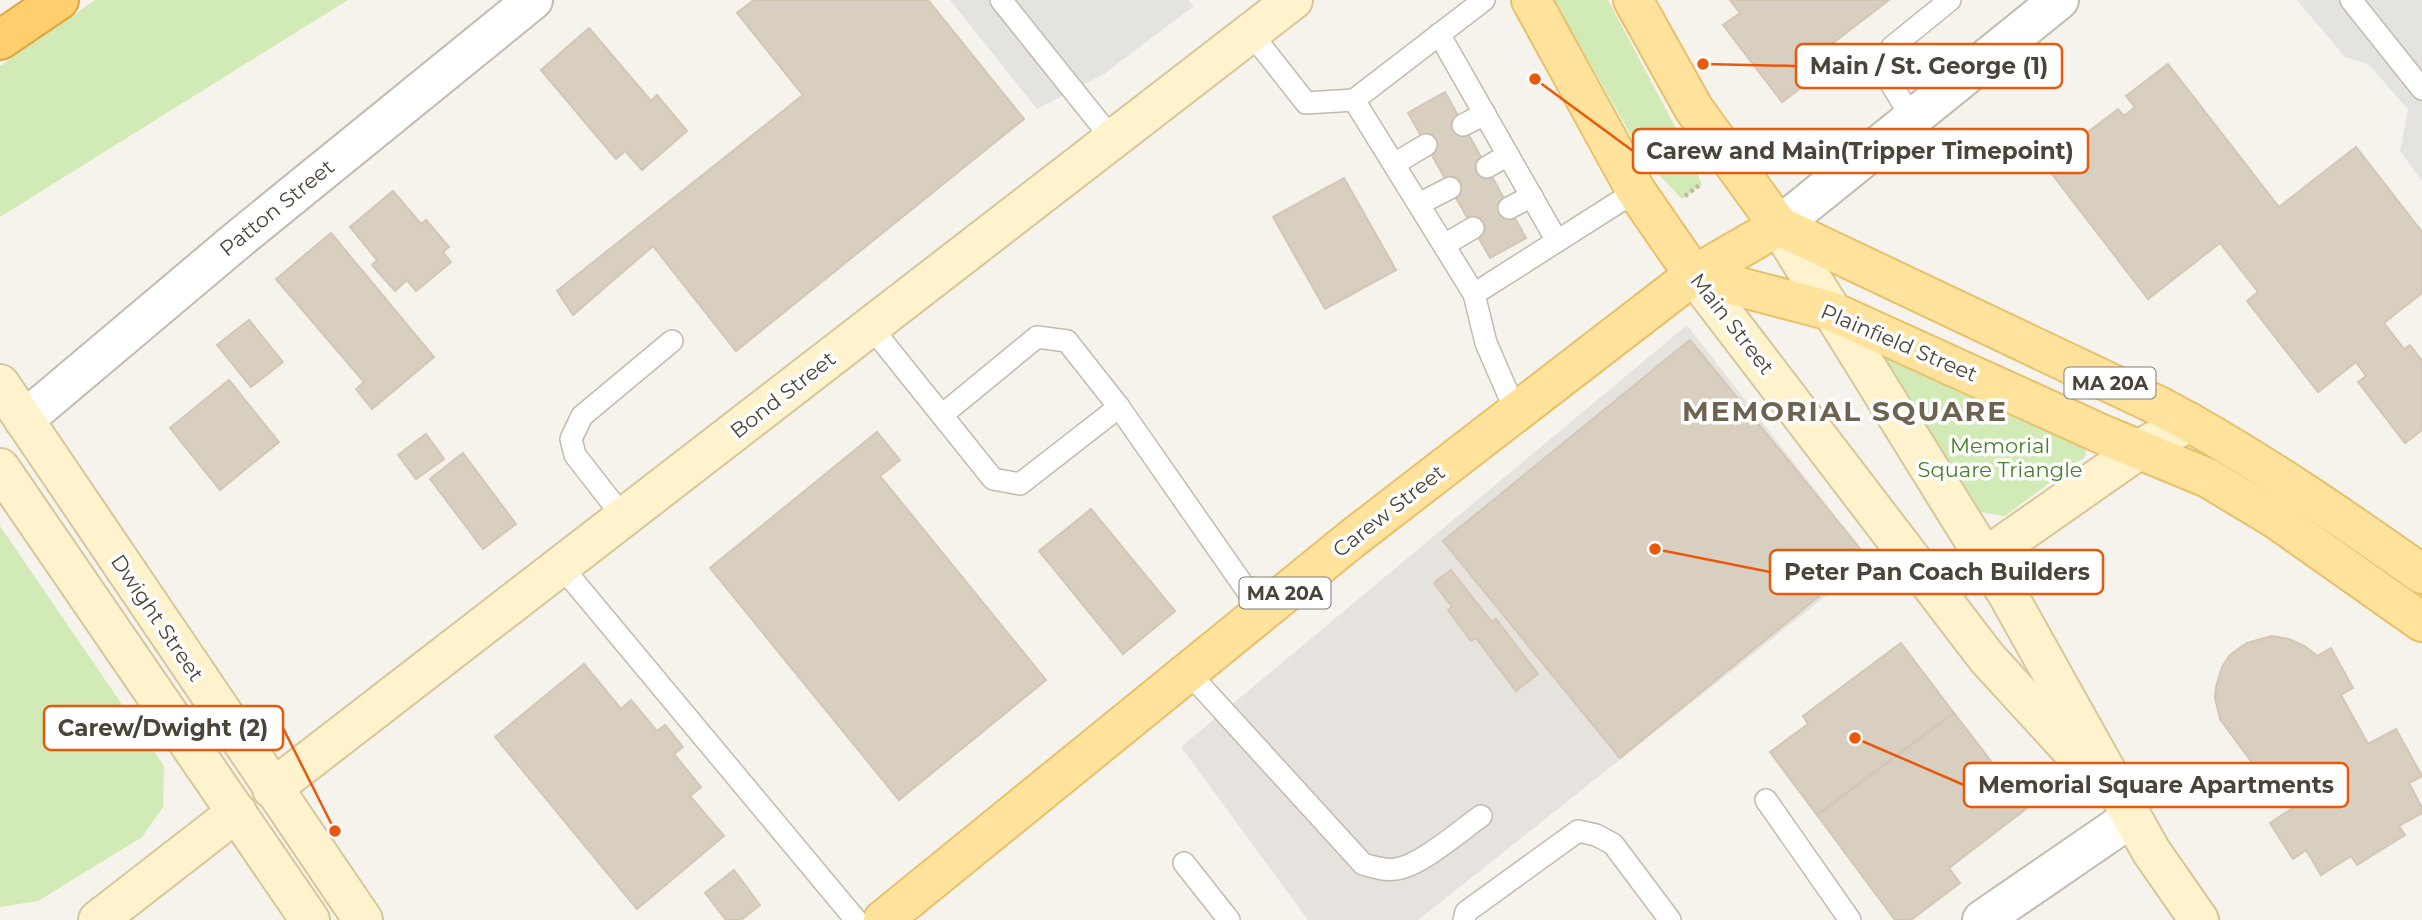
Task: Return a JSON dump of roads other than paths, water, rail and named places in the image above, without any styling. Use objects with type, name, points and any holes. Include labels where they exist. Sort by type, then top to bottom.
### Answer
[{"type":"highway","points":[[0,40],[59,0]]},
{"type":"main road","name":"Bond Street","points":[[272,789],[1293,0]]},
{"type":"main road","name":"Main Street","points":[[1531,0],[1636,191],[1694,275],[1987,657],[2132,817]]},
{"type":"main road","name":"Main Street","points":[[1633,0],[1694,109],[1779,226],[1984,557],[2151,851],[2199,920]]},
{"type":"main road","name":"Carew Street","points":[[883,920],[1262,612],[1516,412],[1694,275],[1779,226]]},
{"type":"main road","name":"MA 20A","points":[[1779,226],[2189,422],[2278,475],[2422,574]]},
{"type":"main road","name":"Plainfield Street","points":[[1694,275],[1831,311],[2106,436],[2208,478],[2243,498],[2422,622]]},
{"type":"main road","name":"Dwight Street","points":[[0,384],[363,920]]},
{"type":"main road","points":[[1937,591],[2140,449],[2189,422]]},
{"type":"main road","points":[[0,468],[310,920]]},
{"type":"main road","points":[[97,920],[237,812]]},
{"type":"street","name":"Patton Street","points":[[24,420],[240,238],[533,0]]},
{"type":"street","points":[[1779,226],[2059,0]]},
{"type":"street","points":[[1982,920],[2132,817]]},
{"type":"lane","points":[[1001,0],[1112,140]]},
{"type":"lane","points":[[1251,33],[1306,103],[1354,100],[1484,0]]},
{"type":"lane","points":[[1912,118],[1882,69],[1892,47],[1950,0]]},
{"type":"lane","points":[[2351,0],[2422,89]]},
{"type":"lane","points":[[1439,33],[1557,241]]},
{"type":"lane","points":[[1354,100],[1474,294],[1486,343],[1516,412]]},
{"type":"lane","points":[[1463,125],[1485,114]]},
{"type":"lane","points":[[1394,164],[1426,145]]},
{"type":"lane","points":[[1487,167],[1508,155]]},
{"type":"lane","points":[[1419,204],[1450,188]]},
{"type":"lane","points":[[1474,294],[1636,191]]},
{"type":"lane","points":[[1509,208],[1532,196]]},
{"type":"lane","points":[[1444,245],[1473,228]]},
{"type":"lane","points":[[871,327],[993,479],[1020,484],[1119,407]]},
{"type":"lane","points":[[942,415],[1037,337],[1067,341],[1119,407],[1262,612]]},
{"type":"lane","points":[[624,518],[575,455],[571,439],[582,416],[672,341]]},
{"type":"lane","points":[[561,566],[856,920]]},
{"type":"lane","points":[[1188,672],[1363,864],[1382,869],[1398,869],[1424,857],[1481,816]]},
{"type":"lane","points":[[1766,800],[1850,920]]},
{"type":"lane","points":[[1464,920],[1466,912],[1578,831],[1596,835],[1613,844],[1671,920]]},
{"type":"lane","points":[[1184,863],[1229,920]]},
{"type":"place","name":"Main / St. George (1)","points":[[1703,64]]},
{"type":"place","name":"Carew and Main(Tripper Timepoint)","points":[[1535,79]]},
{"type":"place","name":"Peter Pan Coach Builders","points":[[1655,549]]},
{"type":"place","name":"Memorial Square Apartments","points":[[1855,738]]},
{"type":"place","name":"Carew/Dwight (2)","points":[[335,831]]},
{"type":"district","name":"MEMORIAL SQUARE","points":[[1845,411]]},
{"type":"park label","name":"Memorial Square Triangle","points":[[2000,458]]}]
